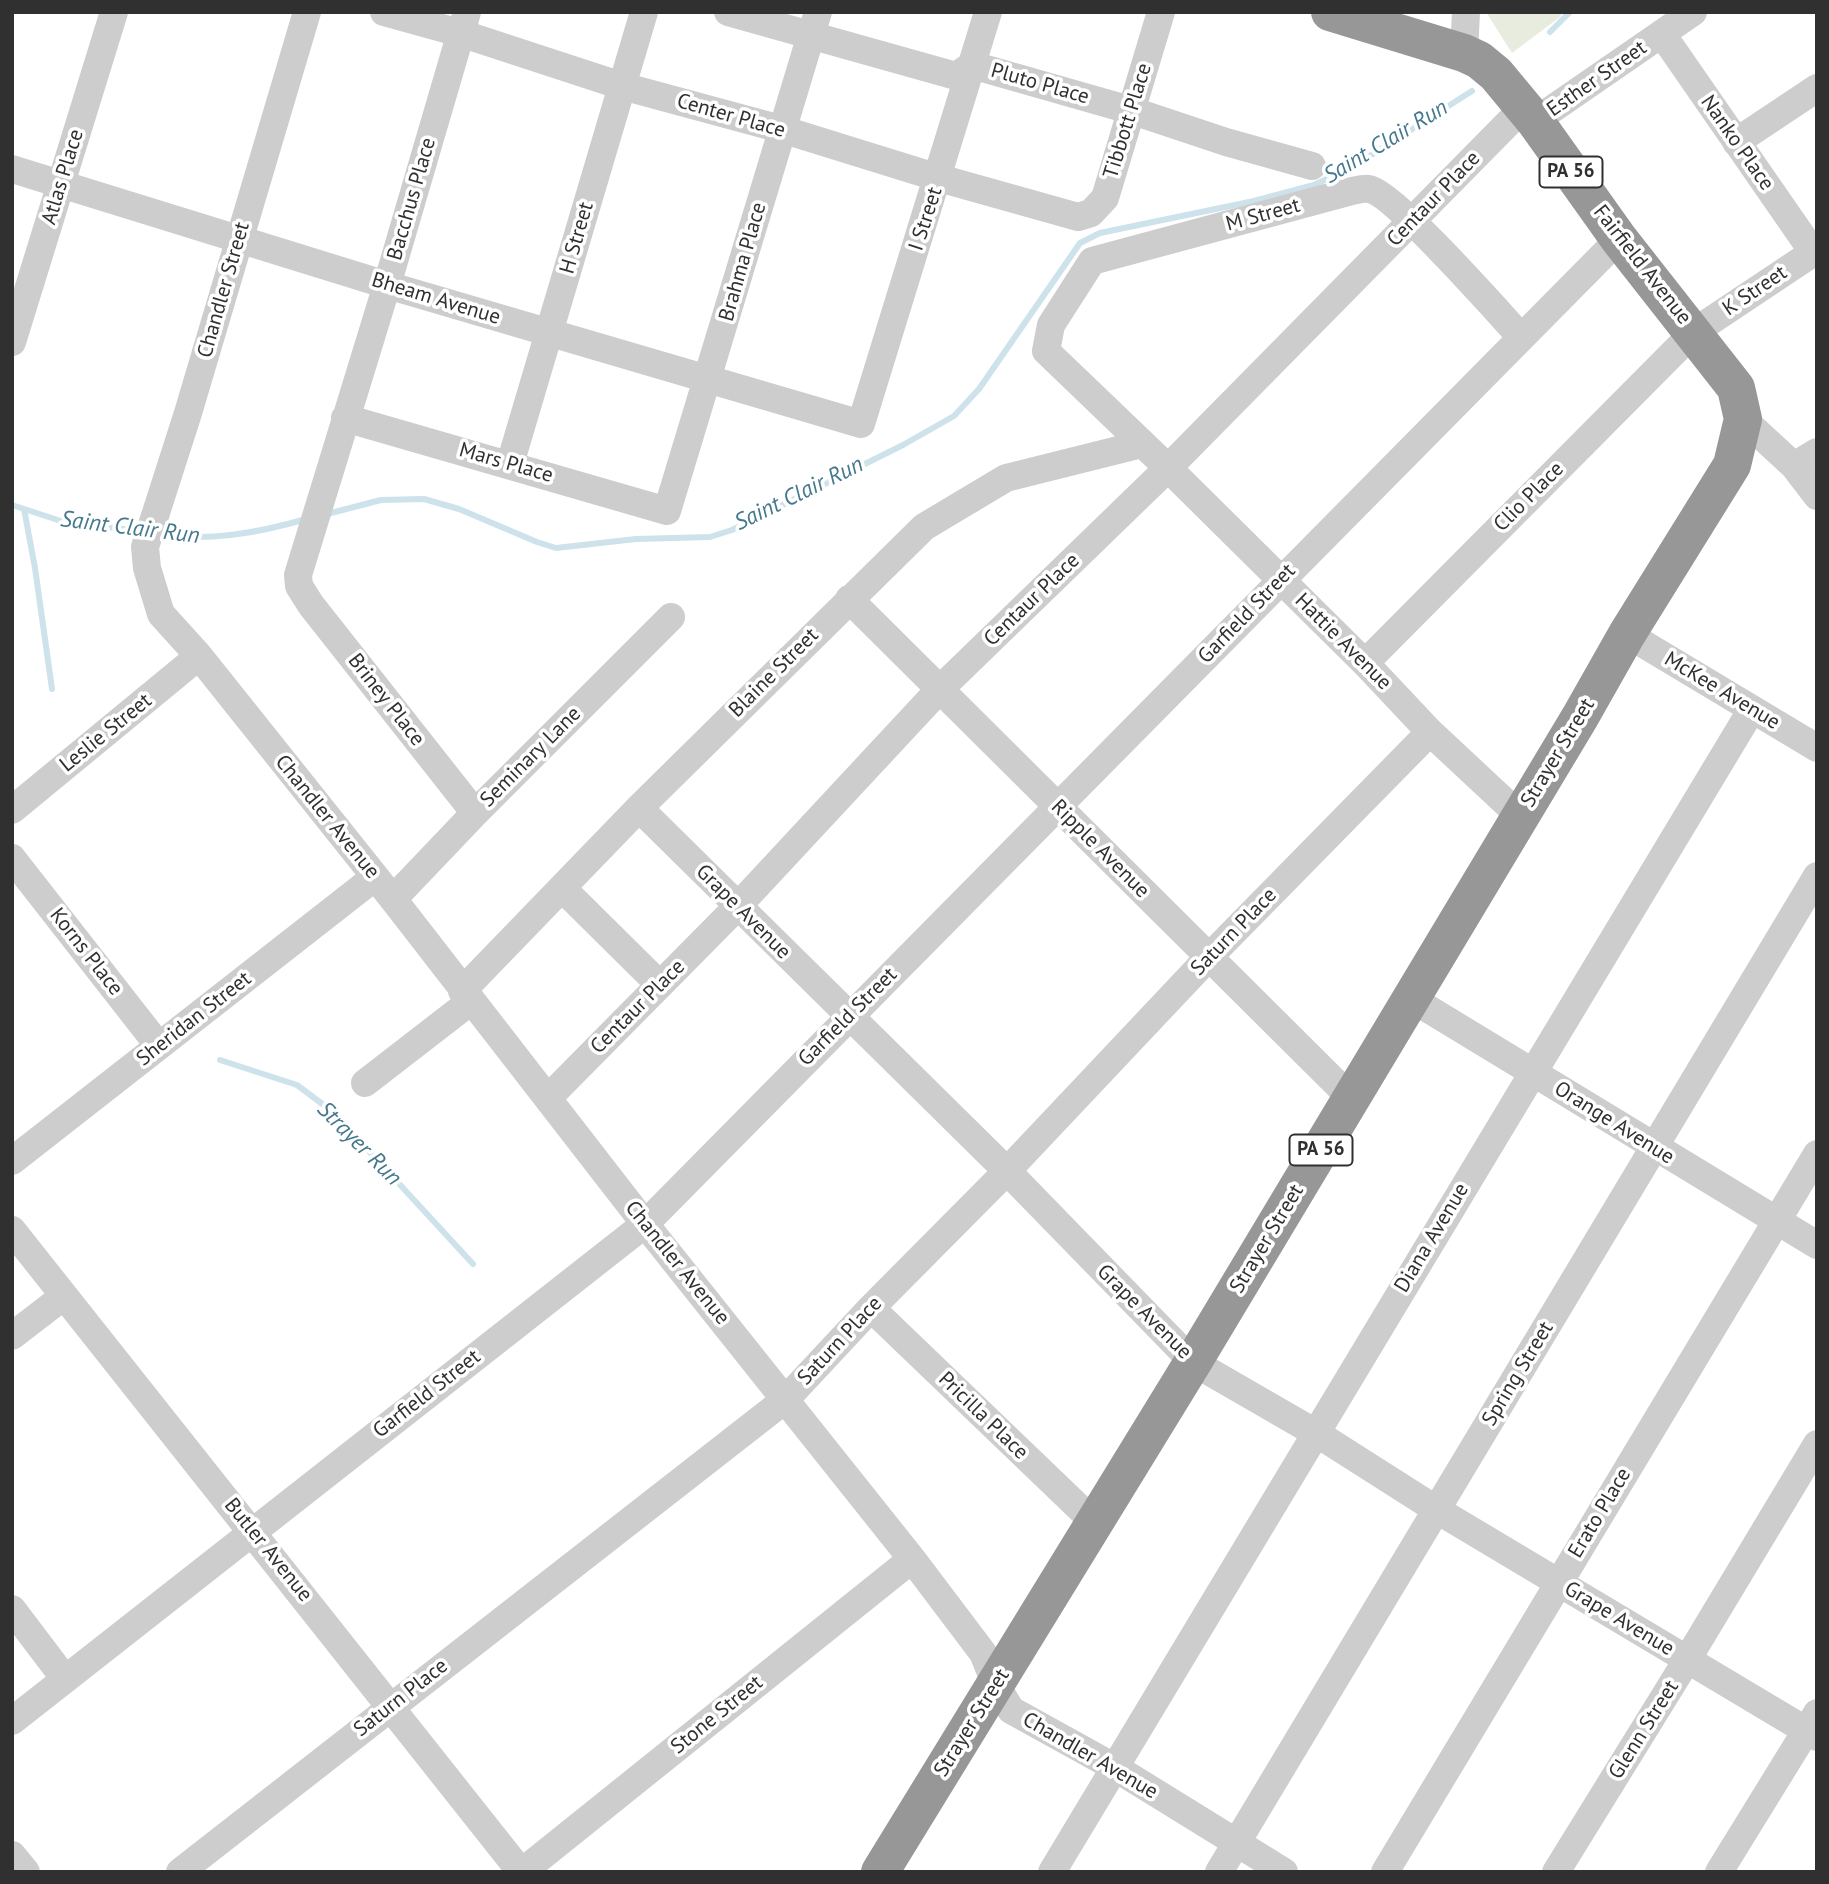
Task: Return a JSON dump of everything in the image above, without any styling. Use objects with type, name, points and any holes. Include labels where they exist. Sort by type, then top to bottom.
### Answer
[{"type":"highway","name":"Fairfield Avenue","points":[[1330,12],[1464,53],[1479,60],[1496,74],[1619,239],[1736,388],[1743,419]]},
{"type":"highway","name":"Strayer Street","points":[[880,1872],[1193,1362],[1412,999],[1627,634],[1732,465],[1743,419]]},
{"type":"street","name":"Atlas Place","points":[[12,342],[114,12]]},
{"type":"street","name":"Chandler Street","points":[[146,557],[154,517],[188,413],[307,12]]},
{"type":"street","name":"Center Place","points":[[384,12],[463,22],[622,86],[1078,217]]},
{"type":"street","name":"H Street","points":[[510,464],[644,12]]},
{"type":"street","name":"Pluto Place","points":[[728,12],[814,24],[956,76],[972,65],[1312,166]]},
{"type":"street","name":"I Street","points":[[861,424],[988,12]]},
{"type":"street","name":"Tibbott Place","points":[[1078,217],[1091,213],[1105,198],[1161,12]]},
{"type":"street","points":[[1464,53],[1466,12]]},
{"type":"street","name":"Esther Street","points":[[1529,115],[1693,12]]},
{"type":"street","name":"Bacchus Place","points":[[299,586],[298,575],[387,285],[463,22]]},
{"type":"street","name":"Brahma Place","points":[[667,511],[814,24]]},
{"type":"street","name":"Nanko Place","points":[[1661,34],[1815,251]]},
{"type":"street","points":[[1736,142],[1817,88]]},
{"type":"street","name":"Centaur Place","points":[[548,1098],[737,907],[939,690],[1168,468],[1412,222],[1529,115]]},
{"type":"street","name":"Bheam Avenue","points":[[12,169],[239,237],[387,285],[861,424]]},
{"type":"street","name":"M Street","points":[[1046,351],[1051,325],[1092,261],[1352,191],[1369,189],[1412,222],[1521,337]]},
{"type":"street","name":"Garfield Street","points":[[12,1721],[645,1224],[1619,239]]},
{"type":"street","name":"K Street","points":[[1694,332],[1815,251]]},
{"type":"street","name":"Clio Place","points":[[1365,663],[1694,332]]},
{"type":"street","name":"Hattie Avenue","points":[[1046,351],[1365,663],[1430,732],[1520,816]]},
{"type":"street","name":"Mars Place","points":[[345,418],[667,511]]},
{"type":"street","points":[[1743,419],[1805,459],[1817,496]]},
{"type":"street","name":"Blaine Street","points":[[365,1083],[466,996],[562,888],[639,808],[924,527],[1006,478],[1142,444]]},
{"type":"street","name":"Chandler Avenue","points":[[146,557],[162,614],[199,656],[393,899],[645,1224],[912,1559],[983,1653],[996,1685],[1011,1710],[1114,1768],[1284,1872]]},
{"type":"street","name":"Briney Place","points":[[299,586],[311,605],[475,813]]},
{"type":"street","name":"Ripple Avenue","points":[[849,599],[1352,1099]]},
{"type":"street","name":"Seminary Lane","points":[[393,899],[671,617]]},
{"type":"street","name":"McKee Avenue","points":[[1627,634],[1817,748]]},
{"type":"street","name":"Leslie Street","points":[[12,810],[199,656]]},
{"type":"street","name":"Diana Avenue","points":[[1052,1872],[1752,709]]},
{"type":"street","name":"Saturn Place","points":[[180,1872],[786,1399],[1209,957],[1430,732]]},
{"type":"street","name":"Grape Avenue","points":[[639,808],[1007,1171],[1193,1362],[1316,1433],[1437,1510],[1687,1660],[1813,1727]]},
{"type":"street","name":"Korns Place","points":[[12,858],[159,1046]]},
{"type":"street","name":"Spring Street","points":[[1219,1872],[1817,876]]},
{"type":"street","name":"Sheridan Street","points":[[12,1161],[375,877]]},
{"type":"street","points":[[562,888],[660,985]]},
{"type":"street","name":"Orange Avenue","points":[[1412,999],[1817,1245]]},
{"type":"street","name":"Erato Place","points":[[1385,1872],[1817,1154]]},
{"type":"street","name":"Butler Avenue","points":[[12,1230],[522,1872]]},
{"type":"street","points":[[12,1336],[64,1296]]},
{"type":"street","name":"Pricilla Place","points":[[871,1308],[1095,1523]]},
{"type":"street","name":"Glenn Street","points":[[1556,1872],[1817,1444]]},
{"type":"street","name":"Stone Street","points":[[522,1872],[912,1559]]},
{"type":"street","points":[[12,1609],[65,1679]]},
{"type":"street","points":[[1719,1872],[1813,1727]]},
{"type":"street","points":[[12,1855],[26,1872]]},
{"type":"shaded area","points":[[1486,12],[1563,12],[1512,53]]},
{"type":"waterway","name":"Saint Clair Run","points":[[1550,32],[1570,12]]},
{"type":"waterway","name":"Saint Clair Run","points":[[327,514],[381,500],[424,499],[459,509],[556,548],[636,539],[710,537],[732,530],[903,445],[954,416],[979,389],[1080,243],[1100,233],[1254,201],[1314,185],[1354,166],[1472,91]]},
{"type":"waterway","name":"Saint Clair Run","points":[[12,505],[64,522],[141,531]]},
{"type":"waterway","name":"Strayer Run","points":[[24,509],[52,689]]},
{"type":"waterway","name":"Saint Clair Run","points":[[158,534],[195,537],[233,535],[306,519]]},
{"type":"waterway","name":"Strayer Run","points":[[220,1060],[297,1085],[333,1112],[473,1264]]}]
